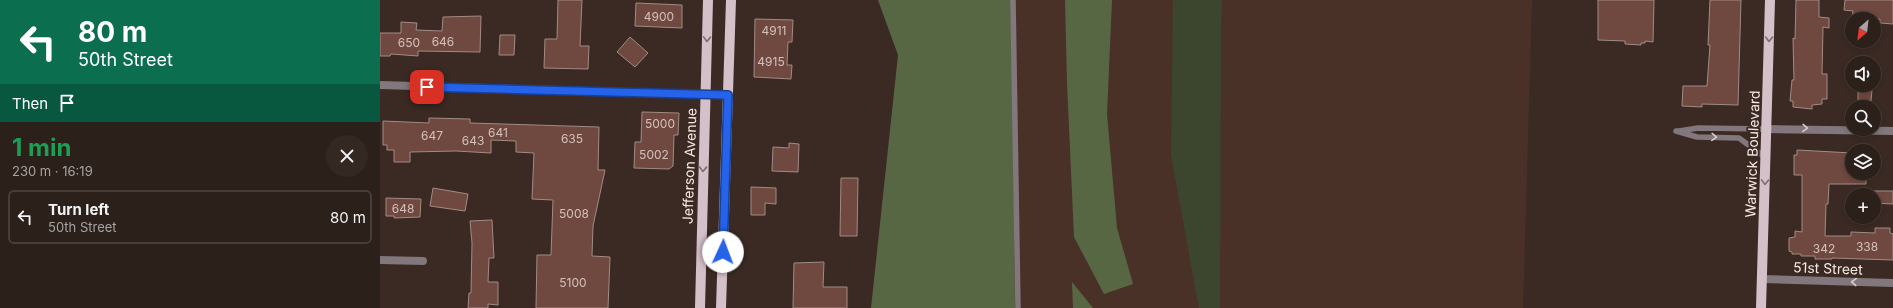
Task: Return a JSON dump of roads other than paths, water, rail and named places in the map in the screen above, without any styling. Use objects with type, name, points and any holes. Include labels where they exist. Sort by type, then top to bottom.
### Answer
[{"type":"main road","name":"Jefferson Avenue","points":[[700,308],[708,0]]},
{"type":"main road","points":[[722,308],[731,0]]},
{"type":"main road","name":"Warwick Boulevard","points":[[1761,308],[1770,0]]},
{"type":"street","points":[[380,86],[728,95]]},
{"type":"street","points":[[1766,129],[1893,131]]},
{"type":"street","points":[[380,260],[423,261]]},
{"type":"street","name":"51st Street","points":[[1762,279],[1893,284]]},
{"type":"lane","points":[[1013,0],[1018,308]]},
{"type":"lane","points":[[1766,129],[1698,128],[1676,131],[1696,136],[1738,138],[1766,158]]}]
